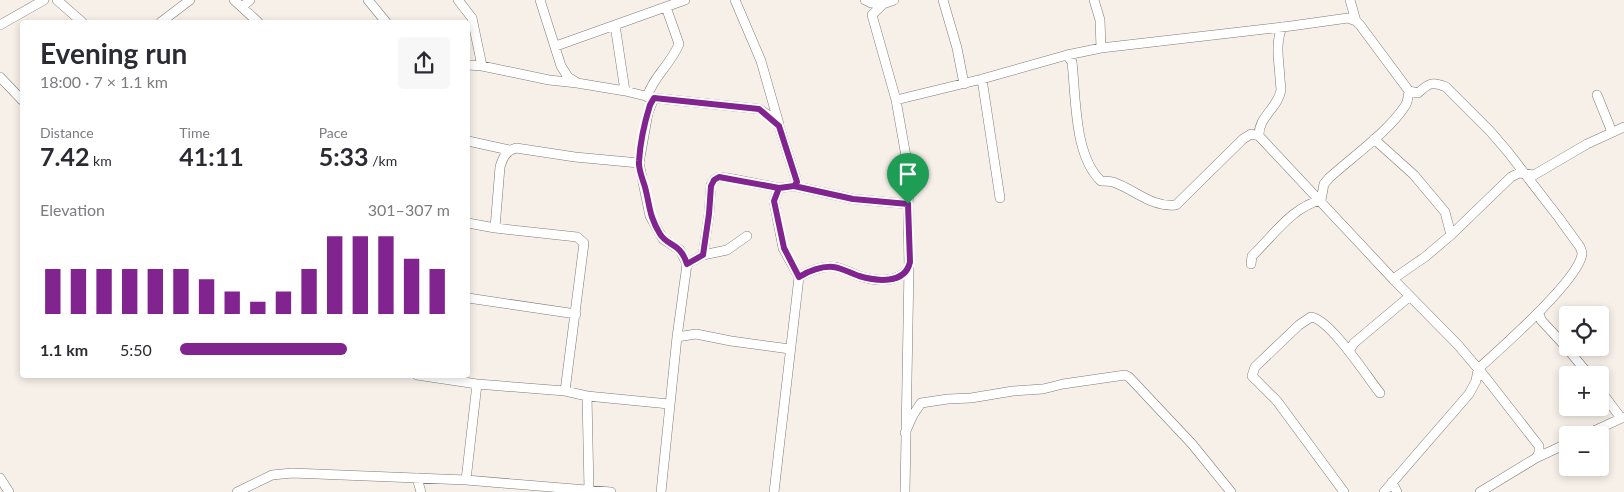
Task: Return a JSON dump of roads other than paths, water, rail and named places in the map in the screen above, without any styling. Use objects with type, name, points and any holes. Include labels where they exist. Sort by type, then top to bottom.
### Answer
[{"type":"street","points":[[0,25],[44,0]]},
{"type":"street","points":[[58,0],[80,20]]},
{"type":"street","points":[[164,20],[190,0]]},
{"type":"street","points":[[234,0],[256,20]]},
{"type":"street","points":[[242,7],[250,0]]},
{"type":"street","points":[[368,0],[384,20]]},
{"type":"street","points":[[458,0],[472,18],[482,66]]},
{"type":"street","points":[[540,0],[561,66],[568,76],[577,83]]},
{"type":"street","points":[[556,46],[685,0]]},
{"type":"street","points":[[734,0],[761,62],[797,182],[794,186]]},
{"type":"street","points":[[864,0],[883,4],[894,0]]},
{"type":"street","points":[[864,0],[872,15],[896,100],[910,179],[908,204],[909,267],[905,492]]},
{"type":"street","points":[[943,0],[957,48],[964,84]]},
{"type":"street","points":[[1094,0],[1100,20],[1101,48]]},
{"type":"street","points":[[1350,0],[1356,21],[1409,91],[1418,93],[1431,83],[1437,83],[1446,87],[1490,131],[1559,218],[1582,252],[1574,270],[1539,312],[1478,369],[1476,381],[1469,394],[1458,404],[1452,416],[1384,492]]},
{"type":"street","points":[[872,15],[883,4]]},
{"type":"street","points":[[661,492],[669,404],[687,264],[680,250],[660,235],[650,216],[639,163],[650,98],[655,80],[672,59],[679,44],[666,7]]},
{"type":"street","points":[[1344,18],[1352,10]]},
{"type":"street","points":[[896,100],[1101,48],[1344,18],[1356,21]]},
{"type":"street","points":[[615,25],[625,91]]},
{"type":"street","points":[[1259,136],[1261,122],[1271,110],[1281,91],[1278,40],[1282,27]]},
{"type":"street","points":[[1266,29],[1278,40]]},
{"type":"street","points":[[1067,56],[1072,62],[1082,150],[1093,172],[1101,181],[1112,182],[1165,205],[1176,205],[1243,139],[1251,134],[1259,136],[1393,279],[1458,345],[1539,446],[1539,453],[1536,458]]},
{"type":"street","points":[[470,65],[549,80],[625,91],[650,98],[759,109],[779,126]]},
{"type":"street","points":[[549,80],[561,66]]},
{"type":"street","points":[[0,77],[20,98]]},
{"type":"street","points":[[982,79],[1000,198]]},
{"type":"street","points":[[1321,200],[1324,184],[1374,139],[1406,105],[1409,91]]},
{"type":"street","points":[[1597,95],[1612,132]]},
{"type":"street","points":[[759,109],[772,99]]},
{"type":"street","points":[[1393,279],[1424,257],[1450,235],[1505,182],[1516,174],[1534,175],[1587,144],[1624,127]]},
{"type":"street","points":[[1374,139],[1414,175],[1444,212],[1450,235]]},
{"type":"street","points":[[470,141],[509,150],[516,148],[582,158],[639,163]]},
{"type":"street","points":[[495,228],[500,167],[503,158],[509,150]]},
{"type":"street","points":[[703,255],[711,186],[714,180],[719,177],[779,188],[794,186],[853,199],[908,204]]},
{"type":"street","points":[[774,492],[799,277],[784,248],[774,201],[779,188]]},
{"type":"street","points":[[1251,264],[1252,256],[1298,211],[1310,203],[1321,200]]},
{"type":"street","points":[[470,223],[582,239],[584,250],[565,391]]},
{"type":"street","points":[[687,264],[703,255],[727,250],[747,236]]},
{"type":"street","points":[[799,277],[831,266],[868,278],[892,279],[900,277],[909,267]]},
{"type":"street","points":[[1349,351],[1354,343],[1410,296]]},
{"type":"street","points":[[470,298],[576,314]]},
{"type":"street","points":[[1539,312],[1541,320],[1582,366]]},
{"type":"street","points":[[1344,492],[1278,401],[1252,376],[1255,367],[1299,326],[1311,317],[1317,318],[1324,323],[1349,351],[1380,393]]},
{"type":"street","points":[[677,337],[696,334],[790,349]]},
{"type":"street","points":[[905,433],[921,403],[971,398],[1012,391],[1043,389],[1063,384],[1125,375],[1192,444],[1231,492]]},
{"type":"street","points":[[437,378],[477,384],[565,391],[587,396],[669,404]]},
{"type":"street","points":[[1476,381],[1486,378]]},
{"type":"street","points":[[466,480],[477,384]]},
{"type":"street","points":[[587,396],[589,490]]},
{"type":"street","points":[[1604,426],[1622,417],[1609,401]]},
{"type":"street","points":[[1480,492],[1536,458],[1559,447]]},
{"type":"street","points":[[240,491],[272,475],[292,473],[466,480],[556,490],[611,492]]},
{"type":"street","points":[[0,478],[9,492]]},
{"type":"street","points":[[417,478],[421,492]]},
{"type":"street","points":[[1392,482],[1397,492]]}]
